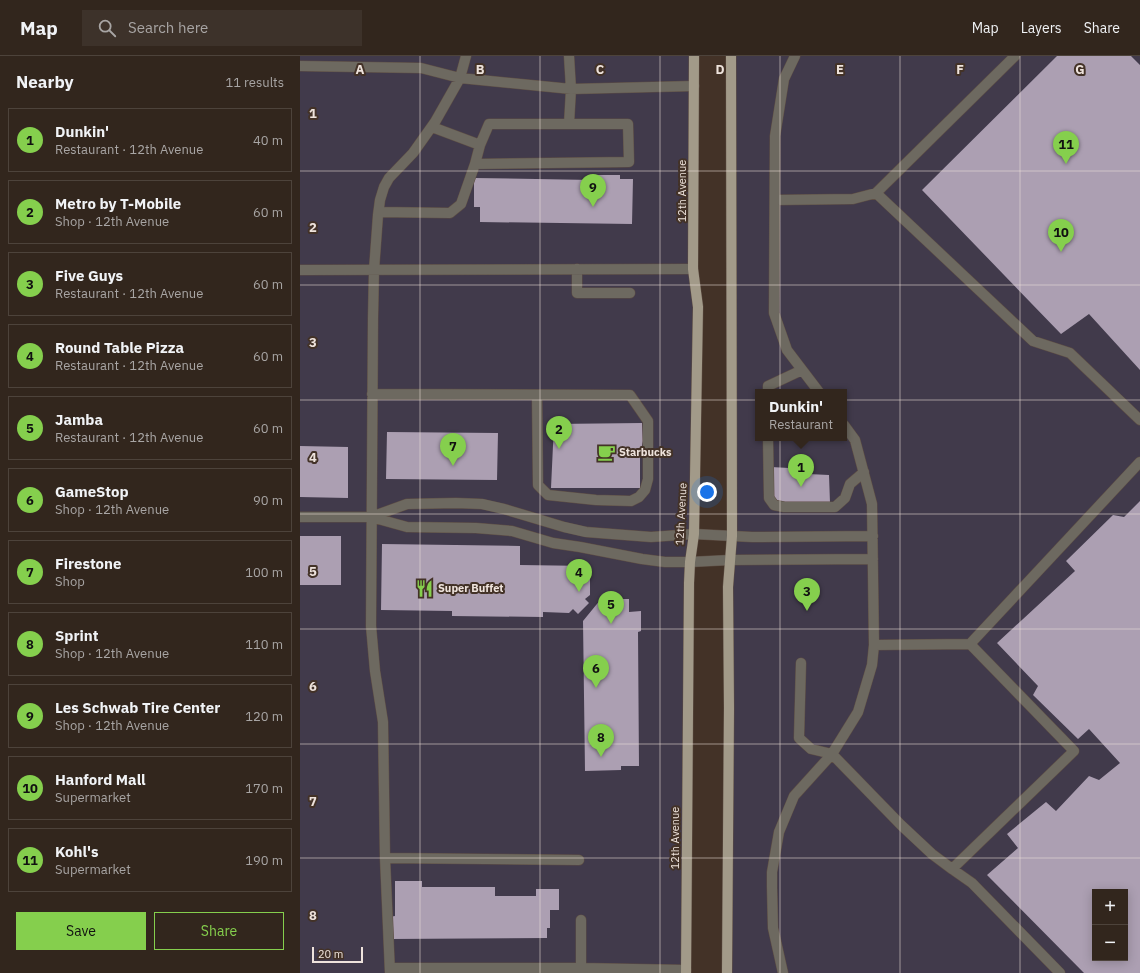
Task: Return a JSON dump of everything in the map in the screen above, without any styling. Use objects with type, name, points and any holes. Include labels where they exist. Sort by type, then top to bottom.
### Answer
[{"type":"main road","name":"12th Avenue","points":[[686,972],[690,562],[694,534],[698,307],[693,269],[694,56]]},
{"type":"main road","points":[[727,973],[729,708],[728,587],[732,536],[731,56]]},
{"type":"street","points":[[466,56],[460,78],[432,127],[413,153],[389,178],[384,187],[378,212],[374,270],[371,626],[375,671],[383,722],[385,858],[390,970],[581,968],[686,972]]},
{"type":"street","points":[[569,56],[571,89],[569,124]]},
{"type":"street","points":[[795,56],[784,79],[776,136],[774,313],[787,350],[817,389]]},
{"type":"street","points":[[775,200],[853,199],[876,193],[1015,56]]},
{"type":"street","points":[[300,66],[421,68],[460,78],[571,89],[694,86]]},
{"type":"street","points":[[378,212],[450,213],[461,204],[480,145],[489,124],[628,124],[628,162],[475,164]]},
{"type":"street","points":[[432,127],[480,145]]},
{"type":"street","points":[[876,193],[1034,341],[1070,354],[1140,420]]},
{"type":"street","points":[[577,269],[578,293],[630,293]]},
{"type":"street","points":[[300,270],[693,269]]},
{"type":"street","points":[[768,389],[768,386],[802,370]]},
{"type":"street","points":[[372,394],[630,395],[648,421],[648,479],[645,490],[631,501],[596,500],[548,495],[538,485],[537,395]]},
{"type":"street","points":[[783,973],[773,928],[772,872],[779,832],[794,796],[832,754],[858,712],[872,665],[874,645],[872,504],[856,440],[847,429]]},
{"type":"street","points":[[768,441],[769,498],[774,505],[784,507],[835,507],[844,498],[850,484],[864,472]]},
{"type":"street","points":[[874,645],[970,644],[1140,462]]},
{"type":"street","points":[[371,517],[406,504],[482,504],[504,509],[564,528],[586,532],[651,537],[694,534],[752,537],[873,536]]},
{"type":"street","points":[[300,517],[371,517],[407,527],[476,528],[512,531],[553,543],[596,549],[642,559],[665,562],[873,559]]},
{"type":"street","points":[[952,869],[1074,751],[970,644]]},
{"type":"street","points":[[801,663],[798,738],[811,749],[832,754],[901,825],[932,854],[972,883],[1060,973]]},
{"type":"street","points":[[385,858],[579,860]]},
{"type":"street","points":[[581,920],[581,968]]},
{"type":"shaded area","points":[[300,56],[694,56],[698,307],[686,973],[300,973]]},
{"type":"shaded area","points":[[731,56],[1140,56],[1140,973],[727,973]]},
{"type":"building","points":[[1057,56],[1131,56],[1140,65],[1140,370],[1089,314],[1061,334],[922,190]]},
{"type":"building","points":[[593,175],[620,175],[620,179],[633,179],[632,224],[480,222],[480,207],[474,207],[474,178],[592,180]]},
{"type":"building","points":[[642,423],[643,441],[640,454],[640,488],[551,488],[554,424]]},
{"type":"building","points":[[387,432],[498,433],[497,480],[386,479]]},
{"type":"building","points":[[300,446],[348,447],[348,498],[300,497]]},
{"type":"building","points":[[771,467],[807,469],[808,474],[829,475],[830,503],[776,502],[771,494]]},
{"type":"building","points":[[1140,501],[1140,973],[1084,973],[987,875],[1018,848],[1007,834],[1046,802],[1056,811],[1089,776],[1099,780],[1120,763],[1089,729],[1078,739],[1033,695],[1038,686],[997,643],[1075,571],[1066,561],[1113,515],[1124,517]]},
{"type":"building","points":[[300,536],[341,536],[341,585],[300,585]]},
{"type":"building","points":[[382,544],[520,546],[520,565],[590,566],[590,595],[585,599],[589,603],[578,614],[573,609],[569,613],[543,612],[543,617],[452,616],[452,611],[381,610]]},
{"type":"building","points":[[601,599],[629,599],[629,612],[641,611],[641,631],[638,632],[639,766],[621,766],[621,770],[585,771],[583,621]]},
{"type":"building","points":[[395,881],[422,881],[422,887],[495,887],[495,896],[536,896],[536,889],[559,889],[559,910],[550,910],[550,928],[547,928],[547,938],[389,939],[389,917],[395,916]]},
{"type":"place","name":"Kohl's","points":[[1066,164]]},
{"type":"place","name":"Les Schwab Tire Center","points":[[593,207]]},
{"type":"place","name":"Hanford Mall","points":[[1061,252]]},
{"type":"place","name":"Metro by T-Mobile","points":[[559,449]]},
{"type":"place","name":"Starbucks","points":[[606,452]]},
{"type":"place","name":"Firestone","points":[[453,466]]},
{"type":"place","name":"Dunkin'","points":[[801,487]]},
{"type":"place","name":"Super Buffet","points":[[425,588]]},
{"type":"place","name":"Round Table Pizza","points":[[579,592]]},
{"type":"place","name":"Five Guys","points":[[807,611]]},
{"type":"place","name":"Jamba","points":[[611,624]]},
{"type":"place","name":"GameStop","points":[[596,688]]},
{"type":"place","name":"Sprint","points":[[601,757]]}]
